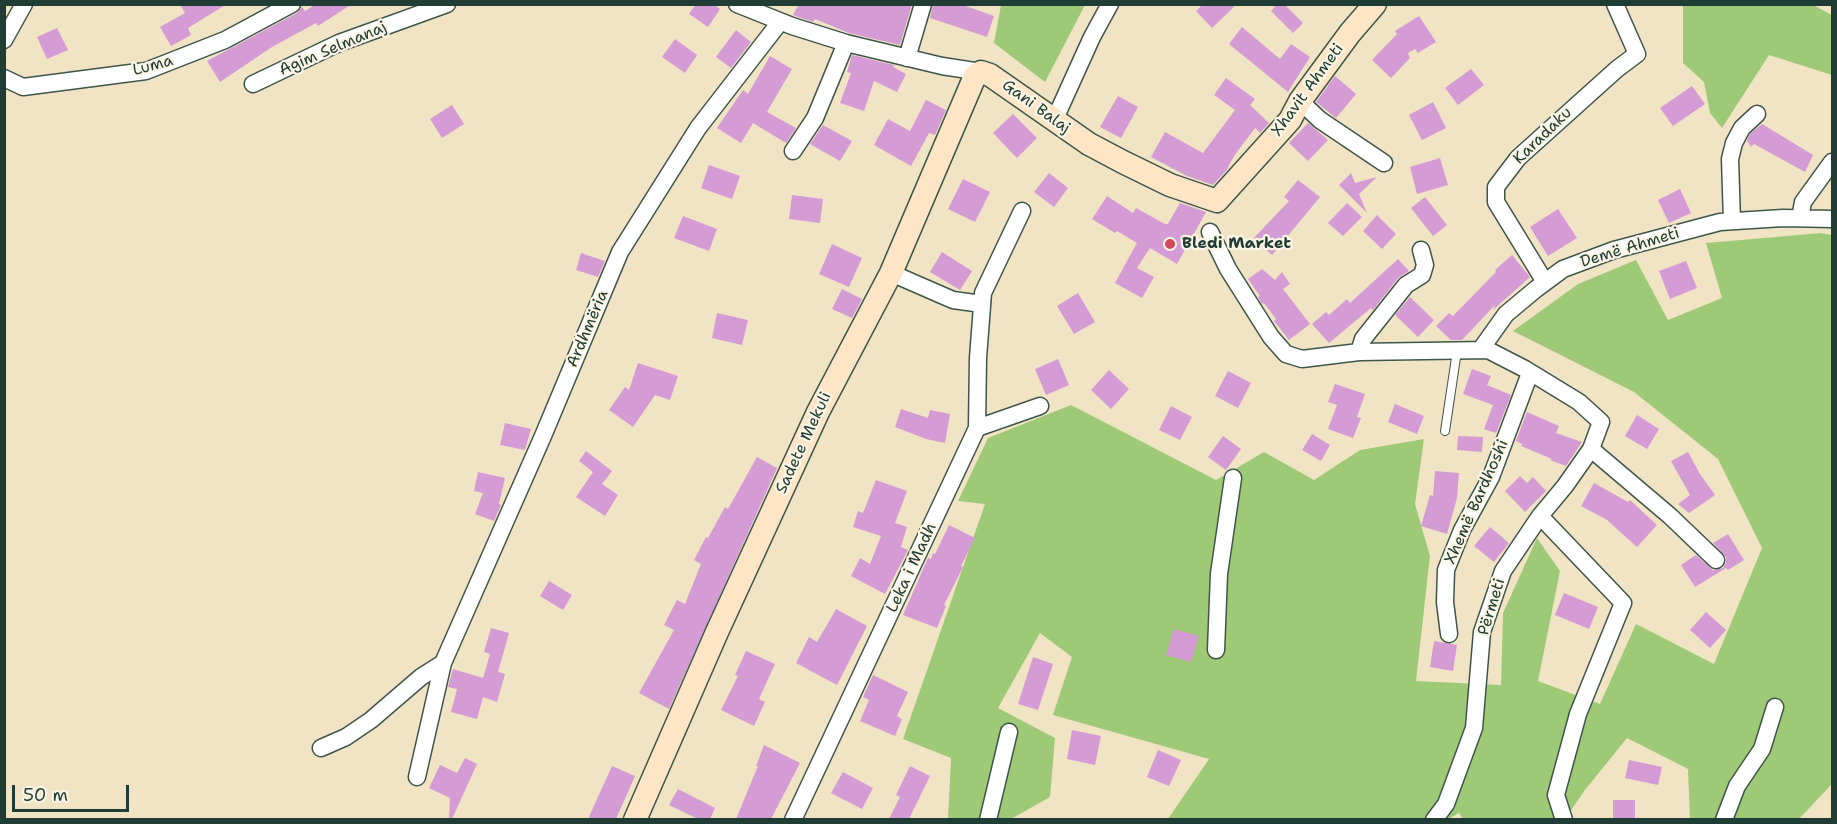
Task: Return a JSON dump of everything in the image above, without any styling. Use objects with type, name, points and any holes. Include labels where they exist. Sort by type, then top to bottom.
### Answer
[{"type":"street","points":[[4,40],[24,4]]},
{"type":"street","name":"Luma","points":[[4,78],[23,87],[146,71],[225,40],[292,4]]},
{"type":"street","name":"Agim Selmanaj","points":[[253,84],[339,44],[447,4]]},
{"type":"street","points":[[907,58],[923,4]]},
{"type":"street","points":[[1054,121],[1092,37],[1110,4]]},
{"type":"street","name":"Xhavit Ahmeti","points":[[1217,201],[1290,120],[1300,101],[1350,33],[1375,4]]},
{"type":"street","name":"Karadaku","points":[[1545,282],[1496,202],[1496,187],[1518,158],[1617,69],[1637,54],[1616,4]]},
{"type":"street","name":"Gani Balaj","points":[[741,6],[780,22],[846,43],[907,58],[981,72],[998,80],[1089,144],[1170,185],[1217,201]]},
{"type":"street","name":"Ardhmëria","points":[[417,777],[443,663],[543,436],[620,252],[698,128],[780,22]]},
{"type":"street","points":[[793,151],[815,118],[846,43]]},
{"type":"street","name":"Sadete Mekuli","points":[[635,819],[717,632],[818,412],[891,273],[971,83],[981,72]]},
{"type":"street","points":[[1300,101],[1320,120],[1384,164]]},
{"type":"street","points":[[1732,221],[1730,159],[1734,143],[1742,128],[1757,114]]},
{"type":"street","points":[[1800,218],[1803,202],[1833,162]]},
{"type":"street","name":"Leka i Madh","points":[[793,819],[977,428],[982,293],[1022,210]]},
{"type":"street","name":"Demë Ahmeti","points":[[1481,349],[1506,314],[1545,282],[1563,269],[1614,250],[1720,222],[1800,218],[1833,219]]},
{"type":"street","points":[[1210,232],[1228,268],[1265,327],[1286,354],[1302,359],[1359,352],[1481,349]]},
{"type":"street","points":[[1359,352],[1363,339],[1406,285],[1422,275],[1425,265],[1421,250]]},
{"type":"street","points":[[891,273],[953,300],[982,304]]},
{"type":"street","name":"Përmeti","points":[[1434,819],[1446,804],[1474,728],[1482,632],[1503,571],[1540,516],[1566,486],[1591,449],[1601,422],[1579,402],[1488,350],[1481,349]]},
{"type":"street","name":"Xhemë Bardhoshi","points":[[1449,634],[1445,602],[1446,570],[1462,530],[1491,477],[1530,373]]},
{"type":"street","points":[[977,428],[1040,406]]},
{"type":"street","points":[[1591,449],[1670,516],[1716,560]]},
{"type":"street","points":[[1216,650],[1219,574],[1233,478]]},
{"type":"street","points":[[1540,516],[1623,603],[1578,714],[1556,795],[1564,819]]},
{"type":"street","points":[[321,748],[371,720],[421,677],[443,663]]},
{"type":"street","points":[[1724,819],[1737,786],[1762,749],[1775,707]]},
{"type":"street","points":[[988,819],[1009,732]]},
{"type":"lane","points":[[1445,431],[1457,351]]},
{"type":"green space","points":[[1001,5],[1085,5],[1045,82],[994,43]]},
{"type":"green space","points":[[1683,5],[1813,5],[1832,15],[1832,75],[1769,55],[1722,128],[1710,113],[1704,82],[1683,63]]},
{"type":"green space","points":[[1821,233],[1832,235],[1832,784],[1799,819],[1690,819],[1688,769],[1627,738],[1565,819],[1463,819],[1459,813],[1447,820],[1168,819],[1209,759],[1053,715],[1072,657],[1040,633],[998,708],[1055,738],[1050,797],[1011,819],[948,819],[951,758],[903,739],[985,504],[958,501],[988,438],[1071,405],[1216,480],[1264,452],[1314,480],[1360,450],[1424,439],[1415,504],[1430,556],[1416,681],[1501,685],[1503,613],[1537,538],[1560,571],[1538,681],[1600,704],[1636,624],[1714,664],[1762,548],[1718,459],[1634,392],[1513,331],[1578,284],[1636,260],[1668,320],[1722,298],[1706,243]]},
{"type":"building","points":[[180,4],[227,4],[188,28],[191,35],[171,46],[160,27],[185,13]]},
{"type":"building","points":[[316,4],[352,4],[318,26],[316,23],[272,47],[220,82],[207,61],[297,13],[302,7],[305,11]]},
{"type":"building","points":[[696,4],[713,4],[720,9],[708,27],[689,14]]},
{"type":"building","points":[[799,4],[912,4],[900,45],[849,33],[815,19],[813,22],[793,15]]},
{"type":"building","points":[[933,4],[960,4],[994,16],[987,37],[930,18]]},
{"type":"building","points":[[1203,4],[1237,4],[1212,28],[1196,11]]},
{"type":"building","points":[[1277,4],[1284,4],[1303,23],[1293,33],[1271,11]]},
{"type":"building","points":[[1419,16],[1436,42],[1418,53],[1415,49],[1408,53],[1410,58],[1391,78],[1372,60],[1397,34],[1395,31]]},
{"type":"building","points":[[1242,27],[1280,59],[1291,44],[1310,57],[1288,92],[1229,44]]},
{"type":"building","points":[[57,28],[68,50],[47,59],[37,37]]},
{"type":"building","points":[[736,30],[751,42],[731,68],[716,57]]},
{"type":"building","points":[[675,39],[697,55],[685,73],[662,57]]},
{"type":"building","points":[[852,55],[894,65],[893,67],[906,74],[897,92],[874,81],[864,111],[840,103],[851,73],[847,72]]},
{"type":"building","points":[[770,56],[792,69],[767,112],[796,128],[786,143],[753,123],[741,143],[717,128],[743,90],[748,94]]},
{"type":"building","points":[[1471,69],[1484,85],[1458,105],[1445,88]]},
{"type":"building","points":[[1335,76],[1356,94],[1336,118],[1316,102]]},
{"type":"building","points":[[1226,78],[1255,99],[1250,105],[1269,123],[1260,133],[1255,128],[1226,171],[1213,185],[1187,176],[1151,157],[1165,132],[1203,153],[1235,110],[1214,95]]},
{"type":"building","points":[[1692,86],[1705,104],[1673,126],[1660,108]]},
{"type":"building","points":[[1118,96],[1138,107],[1121,138],[1100,127]]},
{"type":"building","points":[[926,100],[946,110],[935,135],[929,133],[911,166],[874,145],[888,119],[910,131]]},
{"type":"building","points":[[1433,102],[1446,128],[1422,140],[1409,115]]},
{"type":"building","points":[[452,105],[464,124],[442,138],[430,119]]},
{"type":"building","points":[[1013,114],[1037,138],[1017,158],[993,133]]},
{"type":"building","points":[[1308,123],[1328,140],[1308,161],[1289,143]]},
{"type":"building","points":[[1762,124],[1813,155],[1805,172],[1754,144],[1751,147],[1747,141],[1750,134]]},
{"type":"building","points":[[823,125],[852,141],[840,161],[810,144]]},
{"type":"building","points":[[1440,158],[1448,185],[1417,194],[1410,167]]},
{"type":"building","points":[[709,165],[740,176],[732,199],[701,188]]},
{"type":"building","points":[[1049,173],[1068,188],[1054,207],[1034,192]]},
{"type":"building","points":[[1351,173],[1355,183],[1377,177],[1359,194],[1367,213],[1339,185]]},
{"type":"building","points":[[963,179],[990,192],[975,222],[948,209]]},
{"type":"building","points":[[1298,180],[1320,197],[1272,255],[1254,238],[1289,201],[1284,197]]},
{"type":"building","points":[[1680,189],[1691,213],[1669,223],[1658,200]]},
{"type":"building","points":[[792,195],[823,199],[820,223],[789,219]]},
{"type":"building","points":[[1107,196],[1133,213],[1136,208],[1165,224],[1168,224],[1180,203],[1206,212],[1177,264],[1150,248],[1137,268],[1154,277],[1142,298],[1115,283],[1137,243],[1092,219]]},
{"type":"building","points":[[1425,197],[1447,225],[1433,236],[1411,208]]},
{"type":"building","points":[[1347,203],[1362,217],[1343,236],[1328,223]]},
{"type":"building","points":[[1558,209],[1577,238],[1548,256],[1530,227]]},
{"type":"building","points":[[1377,215],[1396,234],[1382,249],[1363,231]]},
{"type":"building","points":[[683,216],[717,229],[709,251],[674,238]]},
{"type":"building","points":[[832,244],[862,258],[849,287],[819,274]]},
{"type":"building","points":[[942,252],[972,271],[960,290],[930,272]]},
{"type":"building","points":[[581,253],[605,261],[598,277],[576,270]]},
{"type":"building","points":[[1512,255],[1530,277],[1493,310],[1495,305],[1462,340],[1451,340],[1436,326],[1449,313],[1453,316]]},
{"type":"building","points":[[1398,259],[1409,271],[1398,278],[1373,310],[1371,308],[1329,343],[1312,324],[1326,312],[1329,315],[1347,299],[1350,303]]},
{"type":"building","points":[[1686,261],[1697,288],[1670,299],[1659,271]]},
{"type":"building","points":[[1262,269],[1275,280],[1282,272],[1290,284],[1283,289],[1310,324],[1289,340],[1264,303],[1262,304],[1258,297],[1260,296],[1248,279]]},
{"type":"building","points":[[842,289],[862,299],[852,318],[832,309]]},
{"type":"building","points":[[1078,293],[1095,322],[1074,334],[1057,306]]},
{"type":"building","points":[[1410,297],[1434,320],[1418,337],[1395,315]]},
{"type":"building","points":[[717,313],[748,320],[742,345],[712,338]]},
{"type":"building","points":[[1058,359],[1069,385],[1046,395],[1035,369]]},
{"type":"building","points":[[638,363],[678,376],[670,400],[655,395],[633,427],[609,410],[625,387],[629,390]]},
{"type":"building","points":[[1472,369],[1491,376],[1487,385],[1511,395],[1496,433],[1484,429],[1493,405],[1463,394]]},
{"type":"building","points":[[1109,370],[1129,389],[1111,409],[1091,390]]},
{"type":"building","points":[[1228,371],[1251,383],[1238,408],[1215,396]]},
{"type":"building","points":[[1335,384],[1365,394],[1357,417],[1361,418],[1353,438],[1328,429],[1337,405],[1328,402]]},
{"type":"building","points":[[1395,404],[1424,416],[1417,434],[1388,422]]},
{"type":"building","points":[[1171,406],[1192,417],[1180,440],[1159,430]]},
{"type":"building","points":[[901,409],[928,418],[930,410],[950,414],[945,443],[926,439],[895,427]]},
{"type":"building","points":[[1527,412],[1559,426],[1556,433],[1582,442],[1566,466],[1521,446],[1522,444],[1516,441]]},
{"type":"building","points":[[1637,415],[1659,429],[1647,449],[1625,436]]},
{"type":"building","points":[[505,423],[531,429],[525,450],[500,445]]},
{"type":"building","points":[[1312,434],[1330,445],[1321,461],[1302,450]]},
{"type":"building","points":[[1223,436],[1241,449],[1226,470],[1208,457]]},
{"type":"building","points":[[1458,436],[1483,437],[1482,452],[1457,450]]},
{"type":"building","points":[[586,451],[612,471],[602,484],[618,495],[605,516],[576,497],[593,472],[579,461]]},
{"type":"building","points":[[1688,452],[1715,495],[1689,513],[1678,504],[1690,495],[1671,461]]},
{"type":"building","points":[[757,457],[777,468],[669,709],[639,693],[674,630],[664,625],[677,600],[685,604],[701,564],[694,560],[725,507],[728,509]]},
{"type":"building","points":[[1435,471],[1459,473],[1457,498],[1447,534],[1421,526],[1430,495],[1433,496]]},
{"type":"building","points":[[478,472],[505,478],[499,504],[501,505],[494,521],[475,514],[483,493],[474,491]]},
{"type":"building","points":[[1520,476],[1527,483],[1533,477],[1546,491],[1525,512],[1505,491]]},
{"type":"building","points":[[876,480],[907,491],[895,523],[907,527],[901,547],[908,550],[885,594],[851,576],[860,558],[870,564],[881,536],[853,527],[858,511],[863,513]]},
{"type":"building","points":[[1594,483],[1628,502],[1630,500],[1657,525],[1637,547],[1607,520],[1581,506]]},
{"type":"building","points":[[949,525],[975,538],[944,605],[946,606],[937,628],[903,615],[928,558],[931,559],[933,553],[935,554]]},
{"type":"building","points":[[1490,527],[1509,543],[1494,562],[1474,546]]},
{"type":"building","points":[[1728,534],[1744,560],[1695,587],[1681,565],[1696,555],[1713,570],[1723,568],[1726,557],[1713,543]]},
{"type":"building","points":[[549,581],[572,595],[563,610],[540,596]]},
{"type":"building","points":[[1564,593],[1598,607],[1589,629],[1555,615]]},
{"type":"building","points":[[836,609],[867,626],[837,685],[796,663],[809,637],[817,642]]},
{"type":"building","points":[[1706,612],[1726,630],[1710,648],[1690,630]]},
{"type":"building","points":[[491,628],[509,633],[498,672],[505,674],[497,702],[483,697],[477,719],[451,712],[457,689],[448,687],[453,669],[483,678],[490,654],[484,652]]},
{"type":"building","points":[[1174,629],[1199,636],[1191,662],[1166,655]]},
{"type":"building","points":[[1434,641],[1457,645],[1453,671],[1430,667]]},
{"type":"building","points":[[746,651],[775,664],[759,699],[765,702],[754,726],[721,710],[738,676],[735,675]]},
{"type":"building","points":[[1033,657],[1053,664],[1038,710],[1018,704]]},
{"type":"building","points":[[873,675],[908,692],[897,716],[902,719],[895,736],[860,721],[869,700],[863,697]]},
{"type":"building","points":[[1072,730],[1101,736],[1095,765],[1067,759]]},
{"type":"building","points":[[764,745],[800,763],[771,819],[736,819],[758,766],[756,766]]},
{"type":"building","points":[[1158,750],[1181,760],[1169,786],[1147,777]]},
{"type":"building","points":[[465,758],[477,764],[452,819],[449,819],[450,798],[429,788],[440,765],[457,773]]},
{"type":"building","points":[[1629,760],[1662,767],[1658,785],[1625,778]]},
{"type":"building","points":[[612,766],[635,776],[616,819],[588,819]]},
{"type":"building","points":[[910,766],[930,776],[909,819],[889,819],[900,797],[896,795]]},
{"type":"building","points":[[843,772],[873,788],[862,809],[831,793]]},
{"type":"building","points":[[678,789],[715,808],[710,819],[698,819],[669,805]]},
{"type":"building","points":[[1613,800],[1635,800],[1635,819],[1613,819]]},
{"type":"place","name":"Bledi Market","points":[[1170,244]]}]
